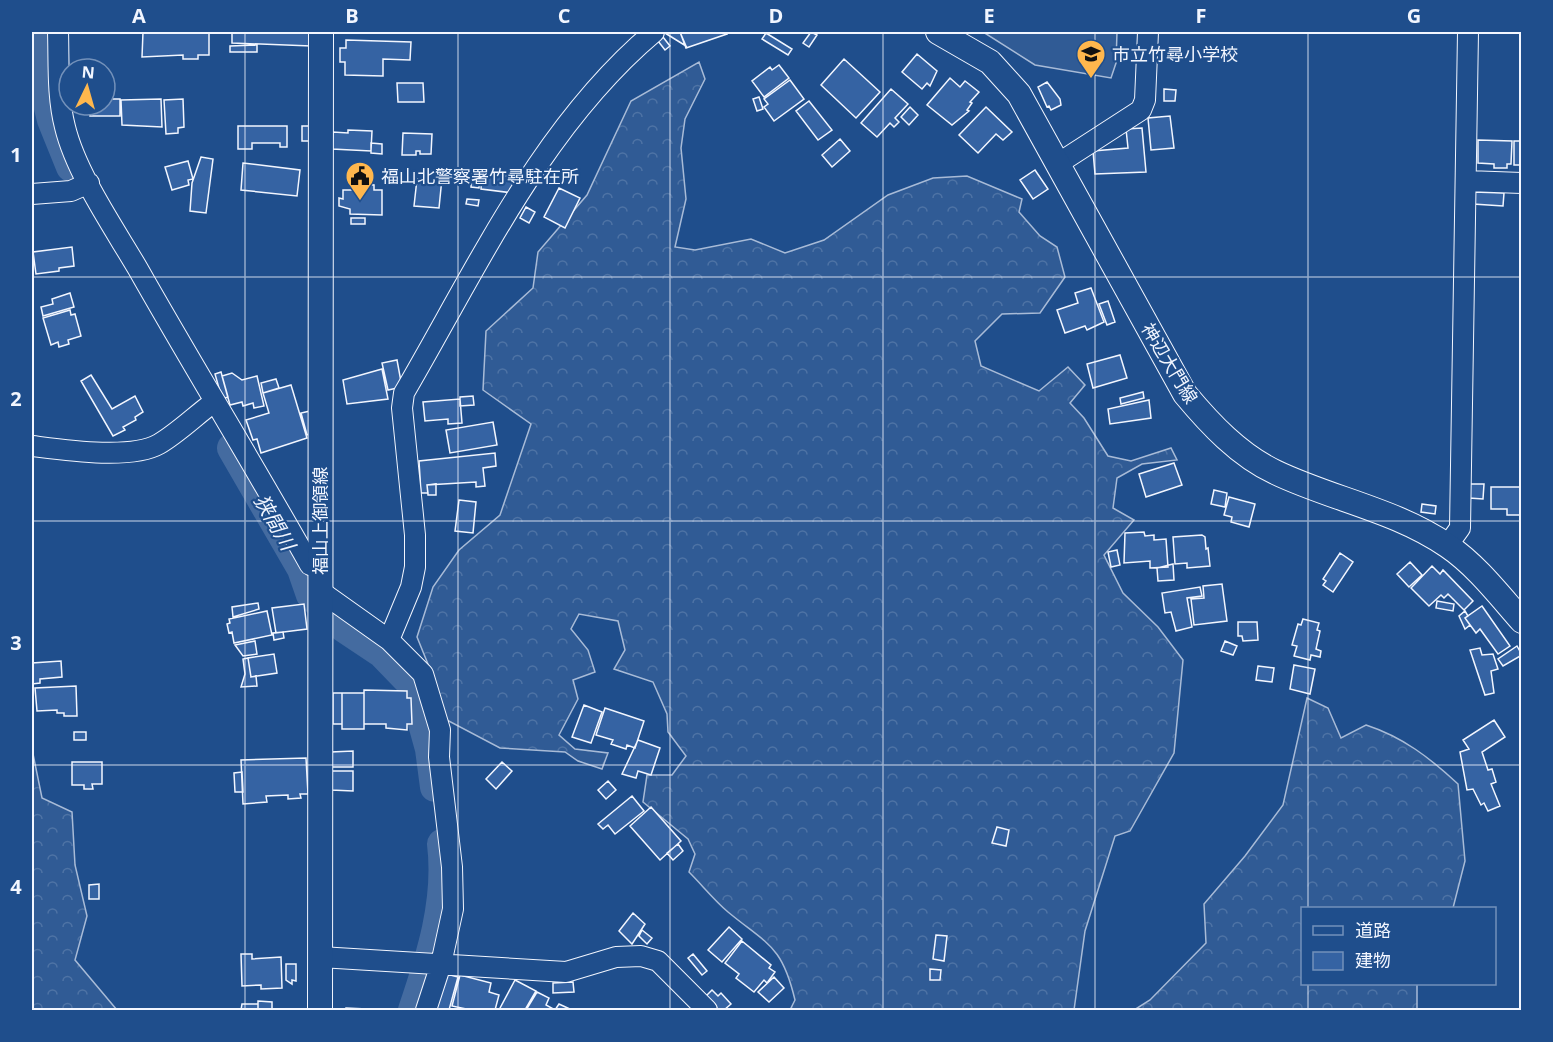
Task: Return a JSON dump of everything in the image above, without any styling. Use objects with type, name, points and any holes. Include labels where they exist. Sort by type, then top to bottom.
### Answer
[{"type":"main road","name":"福山上御領線","points":[[320,1011],[321,32]]},
{"type":"main road","name":"神辺大門線","points":[[938,32],[990,62],[1019,94],[1185,394],[1211,426],[1273,472],[1400,520],[1448,546],[1478,571],[1521,621]]},
{"type":"street","points":[[58,32],[60,100],[80,187],[206,408],[242,444],[310,564],[320,592],[389,640],[423,674],[440,730],[439,756],[452,867],[453,909],[432,963],[426,1011]]},
{"type":"street","points":[[389,640],[411,587],[415,567],[415,535],[402,408],[404,393],[546,152],[581,104],[629,53],[654,32]]},
{"type":"street","points":[[1059,164],[1141,110],[1145,100],[1148,32]]},
{"type":"street","points":[[1448,546],[1460,528],[1468,32]]},
{"type":"street","points":[[1467,181],[1521,183]]},
{"type":"street","points":[[32,194],[80,187]]},
{"type":"street","points":[[32,446],[82,452],[127,452],[158,445],[206,408]]},
{"type":"street","points":[[320,957],[432,963],[497,970],[566,972],[616,957],[641,956],[658,961],[707,1011]]},
{"type":"green space","points":[[699,62],[705,79],[685,119],[681,148],[686,199],[675,247],[695,250],[751,239],[785,253],[824,240],[888,195],[933,178],[967,176],[1022,199],[1019,212],[1040,236],[1057,247],[1065,277],[1040,313],[1002,314],[975,341],[981,366],[1039,391],[1068,367],[1085,385],[1070,403],[1084,418],[1108,456],[1131,461],[1171,448],[1177,460],[1142,464],[1117,478],[1113,508],[1134,520],[1104,555],[1123,593],[1158,627],[1183,660],[1174,753],[1130,831],[1115,836],[1085,931],[1074,1010],[790,1010],[795,1000],[779,957],[772,948],[723,907],[689,872],[695,854],[688,839],[643,802],[647,775],[672,775],[686,756],[668,732],[667,714],[653,682],[614,669],[625,650],[618,621],[579,614],[571,629],[588,650],[595,672],[573,680],[578,699],[559,735],[575,749],[608,753],[602,769],[578,761],[565,752],[500,748],[443,718],[432,674],[417,637],[433,587],[459,550],[500,515],[531,424],[483,390],[486,331],[533,288],[538,252],[587,195],[631,101]]},
{"type":"green space","points":[[1307,698],[1328,708],[1341,738],[1366,725],[1379,730],[1415,749],[1458,784],[1465,861],[1453,907],[1301,907],[1301,985],[1417,985],[1417,1010],[1134,1010],[1150,1000],[1206,943],[1204,904],[1245,856],[1283,805]]},
{"type":"green space","points":[[32,749],[42,798],[72,812],[75,865],[87,916],[75,960],[117,1010],[32,1010]]},
{"type":"shaded area","points":[[983,32],[1117,32],[1116,63],[1111,78],[1035,65]]},
{"type":"building","points":[[143,32],[209,32],[209,55],[198,55],[198,59],[183,59],[183,55],[142,57]]},
{"type":"building","points":[[232,32],[311,32],[311,46],[232,43]]},
{"type":"building","points":[[680,32],[686,46],[665,33]]},
{"type":"building","points":[[680,32],[726,32],[727,34],[686,48]]},
{"type":"building","points":[[811,32],[817,35],[809,47],[803,43]]},
{"type":"building","points":[[766,33],[792,49],[788,55],[762,39]]},
{"type":"building","points":[[663,37],[670,46],[665,50],[658,41]]},
{"type":"building","points":[[346,40],[411,42],[410,60],[383,59],[383,76],[345,75],[345,62],[340,62],[340,48],[346,48]]},
{"type":"building","points":[[257,45],[257,52],[230,52],[230,46]]},
{"type":"building","points":[[917,54],[937,71],[930,86],[927,83],[922,89],[902,72]]},
{"type":"building","points":[[844,59],[880,92],[856,118],[821,85]]},
{"type":"building","points":[[779,65],[789,78],[764,97],[752,81],[770,67],[772,70]]},
{"type":"building","points":[[950,78],[960,87],[965,81],[979,92],[970,102],[972,103],[967,110],[969,111],[952,125],[927,105]]},
{"type":"building","points":[[790,80],[804,99],[774,121],[764,107],[768,104],[764,99]]},
{"type":"building","points":[[1047,82],[1060,99],[1061,105],[1051,110],[1049,106],[1047,107],[1038,87]]},
{"type":"building","points":[[397,83],[423,83],[424,102],[398,102]]},
{"type":"building","points":[[891,89],[908,104],[895,118],[899,122],[894,127],[890,123],[877,137],[861,123]]},
{"type":"building","points":[[1164,89],[1176,90],[1175,101],[1164,101]]},
{"type":"building","points":[[759,97],[763,109],[757,111],[753,99]]},
{"type":"building","points":[[117,99],[120,99],[120,116],[117,116]]},
{"type":"building","points":[[161,99],[162,127],[122,125],[121,100]]},
{"type":"building","points":[[183,99],[184,127],[178,128],[178,133],[166,134],[164,100]]},
{"type":"building","points":[[809,101],[832,130],[818,140],[796,111]]},
{"type":"building","points":[[910,107],[918,115],[909,125],[901,117]]},
{"type":"building","points":[[986,107],[1012,132],[1003,140],[996,134],[978,153],[959,135]]},
{"type":"building","points":[[1170,116],[1174,148],[1151,150],[1148,118]]},
{"type":"building","points":[[238,126],[287,126],[287,147],[280,147],[280,143],[252,143],[252,149],[238,149]]},
{"type":"building","points":[[302,126],[311,126],[312,141],[302,141]]},
{"type":"building","points":[[1142,128],[1146,172],[1095,174],[1093,151],[1128,148],[1126,129]]},
{"type":"building","points":[[348,130],[372,131],[371,151],[332,149],[333,132],[348,133]]},
{"type":"building","points":[[403,133],[432,134],[431,154],[420,154],[420,151],[416,151],[416,155],[402,155]]},
{"type":"building","points":[[840,139],[850,151],[832,167],[822,155]]},
{"type":"building","points":[[1478,140],[1512,141],[1511,164],[1507,164],[1507,168],[1494,168],[1494,164],[1478,163]]},
{"type":"building","points":[[1514,141],[1522,141],[1522,165],[1514,165]]},
{"type":"building","points":[[371,143],[382,144],[382,154],[371,153]]},
{"type":"building","points":[[201,157],[213,159],[206,213],[190,211],[192,183]]},
{"type":"building","points":[[188,161],[193,179],[188,180],[189,185],[172,190],[165,167]]},
{"type":"building","points":[[243,163],[300,170],[297,196],[241,190]]},
{"type":"building","points":[[1035,170],[1048,189],[1033,199],[1020,180]]},
{"type":"building","points":[[472,172],[480,173],[479,188],[471,187]]},
{"type":"building","points":[[482,173],[521,178],[513,193],[481,189]]},
{"type":"building","points":[[436,177],[442,178],[439,208],[414,206],[417,179],[436,181]]},
{"type":"building","name":"福山北警察署竹尋駐在所","points":[[361,184],[374,185],[374,190],[382,190],[382,215],[350,214],[350,209],[339,206],[339,198],[343,199],[343,190],[361,190]]},
{"type":"building","points":[[559,188],[580,198],[565,228],[544,217]]},
{"type":"building","points":[[1473,192],[1504,193],[1503,206],[1473,204]]},
{"type":"building","points":[[467,199],[479,200],[478,206],[466,204]]},
{"type":"building","points":[[526,207],[535,212],[529,223],[520,218]]},
{"type":"building","points":[[351,218],[365,218],[365,224],[351,224]]},
{"type":"building","points":[[72,247],[74,266],[59,268],[59,271],[36,274],[33,252]]},
{"type":"building","points":[[1091,288],[1104,322],[1087,330],[1085,326],[1065,333],[1057,310],[1078,303],[1075,293]]},
{"type":"building","points":[[70,293],[74,307],[43,316],[41,307],[53,304],[52,299]]},
{"type":"building","points":[[1108,301],[1115,322],[1107,325],[1099,304]]},
{"type":"building","points":[[70,310],[71,315],[75,314],[81,336],[68,340],[69,344],[59,347],[58,342],[51,345],[43,318]]},
{"type":"building","points":[[1120,355],[1127,378],[1093,388],[1087,364]]},
{"type":"building","points":[[397,360],[402,387],[388,390],[382,363]]},
{"type":"building","points":[[382,369],[388,399],[347,404],[343,380]]},
{"type":"building","points":[[221,372],[228,397],[222,399],[215,374]]},
{"type":"building","points":[[232,373],[242,380],[257,376],[264,406],[254,408],[253,403],[243,406],[242,402],[230,405],[222,376]]},
{"type":"building","points":[[91,375],[112,409],[135,396],[143,412],[135,417],[136,420],[123,427],[125,430],[113,436],[81,381]]},
{"type":"building","points":[[276,379],[279,388],[263,393],[261,383]]},
{"type":"building","points":[[291,385],[307,438],[261,453],[257,439],[253,440],[246,420],[269,413],[263,393]]},
{"type":"building","points":[[1143,392],[1144,398],[1121,404],[1120,398]]},
{"type":"building","points":[[473,396],[474,405],[460,406],[460,397]]},
{"type":"building","points":[[460,399],[462,423],[448,424],[448,419],[425,421],[423,402]]},
{"type":"building","points":[[1149,400],[1151,418],[1110,424],[1108,409]]},
{"type":"building","points":[[310,411],[312,433],[307,435],[301,413]]},
{"type":"building","points":[[493,422],[497,445],[450,453],[446,430]]},
{"type":"building","points":[[495,453],[496,466],[483,468],[485,486],[476,487],[476,482],[427,485],[428,493],[421,493],[419,461]]},
{"type":"building","points":[[1174,463],[1182,485],[1146,497],[1139,474]]},
{"type":"building","points":[[436,484],[436,495],[428,495],[427,485]]},
{"type":"building","points":[[1469,484],[1484,484],[1483,499],[1469,498]]},
{"type":"building","points":[[1491,487],[1520,487],[1522,515],[1507,515],[1507,509],[1491,509]]},
{"type":"building","points":[[1214,490],[1227,493],[1225,507],[1211,504]]},
{"type":"building","points":[[1229,497],[1255,504],[1249,527],[1231,522],[1232,517],[1224,515]]},
{"type":"building","points":[[459,500],[476,502],[473,533],[455,531]]},
{"type":"building","points":[[1422,504],[1436,506],[1435,514],[1421,512]]},
{"type":"building","points":[[1144,532],[1145,536],[1154,535],[1154,540],[1166,539],[1168,567],[1150,568],[1150,561],[1124,563],[1125,533]]},
{"type":"building","points":[[1202,535],[1205,537],[1206,549],[1208,548],[1210,566],[1187,568],[1187,563],[1175,564],[1173,537]]},
{"type":"building","points":[[1117,550],[1120,565],[1111,567],[1108,552]]},
{"type":"building","points":[[1340,553],[1353,562],[1333,592],[1323,585],[1326,581],[1323,579]]},
{"type":"building","points":[[1410,562],[1422,575],[1409,587],[1397,574]]},
{"type":"building","points":[[1173,564],[1174,580],[1158,581],[1157,568]]},
{"type":"building","points":[[1432,566],[1440,574],[1443,570],[1473,601],[1464,610],[1448,594],[1444,598],[1441,595],[1429,606],[1411,588]]},
{"type":"building","points":[[1222,584],[1227,621],[1194,625],[1191,599],[1204,598],[1203,586]]},
{"type":"building","points":[[1200,587],[1202,596],[1187,598],[1192,627],[1176,631],[1171,612],[1165,613],[1162,593]]},
{"type":"building","points":[[1437,601],[1454,604],[1453,611],[1436,608]]},
{"type":"building","points":[[258,603],[259,609],[233,617],[232,607]]},
{"type":"building","points":[[304,604],[307,629],[276,633],[272,608]]},
{"type":"building","points":[[1482,606],[1510,646],[1498,654],[1480,629],[1476,633],[1465,618]]},
{"type":"building","points":[[267,611],[272,635],[234,643],[232,632],[229,633],[227,624],[230,623],[229,619]]},
{"type":"building","points":[[1465,611],[1468,616],[1465,618],[1470,625],[1465,629],[1459,616]]},
{"type":"building","points":[[1303,619],[1319,623],[1317,630],[1320,631],[1316,649],[1321,651],[1320,657],[1311,655],[1310,660],[1294,656],[1297,646],[1292,645],[1298,624],[1301,625]]},
{"type":"building","points":[[1238,622],[1257,622],[1258,640],[1243,641],[1242,636],[1238,636]]},
{"type":"building","points":[[283,632],[284,638],[274,640],[273,633]]},
{"type":"building","points":[[255,641],[257,654],[243,656],[235,645]]},
{"type":"building","points":[[1225,641],[1237,646],[1233,655],[1221,651]]},
{"type":"building","points":[[1517,646],[1522,655],[1503,666],[1498,659]]},
{"type":"building","points":[[1480,648],[1482,655],[1493,654],[1498,669],[1491,671],[1494,693],[1485,695],[1470,650]]},
{"type":"building","points":[[274,654],[277,673],[251,677],[248,658]]},
{"type":"building","points":[[248,658],[251,677],[256,676],[257,686],[241,687],[245,674],[243,659]]},
{"type":"building","points":[[61,661],[62,677],[40,679],[40,683],[32,684],[32,663]]},
{"type":"building","points":[[1294,665],[1315,669],[1310,694],[1290,689]]},
{"type":"building","points":[[1258,666],[1274,668],[1272,682],[1256,680]]},
{"type":"building","points":[[76,686],[77,716],[64,716],[64,713],[57,713],[57,710],[37,711],[35,688]]},
{"type":"building","points":[[364,690],[407,691],[407,698],[411,698],[412,724],[407,724],[407,730],[386,728],[386,724],[364,724]]},
{"type":"building","points":[[333,693],[342,693],[342,724],[333,724]]},
{"type":"building","points":[[342,693],[364,693],[364,729],[342,729]]},
{"type":"building","points":[[584,705],[602,712],[591,743],[572,737]]},
{"type":"building","points":[[605,708],[644,721],[635,748],[627,745],[626,749],[611,744],[613,740],[596,735]]},
{"type":"building","points":[[1494,720],[1505,737],[1482,752],[1488,770],[1492,769],[1496,782],[1491,784],[1500,806],[1488,811],[1484,803],[1481,805],[1473,789],[1467,790],[1460,752],[1469,749],[1463,740]]},
{"type":"building","points":[[74,732],[86,732],[86,740],[74,740]]},
{"type":"building","points":[[638,740],[660,748],[651,775],[638,771],[636,778],[622,774]]},
{"type":"building","points":[[353,751],[353,767],[331,767],[331,752]]},
{"type":"building","points":[[306,758],[308,794],[300,794],[301,798],[288,799],[288,795],[266,796],[267,802],[243,804],[241,760]]},
{"type":"building","points":[[72,762],[102,762],[102,784],[92,784],[93,789],[84,789],[84,785],[72,785]]},
{"type":"building","points":[[502,762],[512,771],[496,789],[486,779]]},
{"type":"building","points":[[331,771],[353,771],[353,791],[331,790]]},
{"type":"building","points":[[242,772],[243,792],[235,792],[234,773]]},
{"type":"building","points":[[608,781],[616,790],[606,799],[598,790]]},
{"type":"building","points":[[632,796],[644,811],[615,834],[608,825],[603,829],[598,824]]},
{"type":"building","points":[[651,807],[681,841],[660,860],[630,826]]},
{"type":"building","points":[[997,827],[1009,830],[1006,846],[992,843]]},
{"type":"building","points":[[678,844],[683,851],[673,860],[667,853]]},
{"type":"building","points":[[99,884],[99,899],[89,899],[89,885]]},
{"type":"building","points":[[633,913],[645,924],[632,944],[619,931]]},
{"type":"building","points":[[729,927],[742,939],[722,962],[708,950]]},
{"type":"building","points":[[642,930],[652,938],[647,944],[639,936]]},
{"type":"building","points":[[936,935],[947,936],[944,961],[933,959]]},
{"type":"building","points":[[742,941],[771,965],[769,968],[775,972],[767,983],[764,980],[754,992],[736,978],[739,974],[725,963]]},
{"type":"building","points":[[241,954],[252,954],[252,959],[281,957],[282,988],[261,989],[261,985],[242,986]]},
{"type":"building","points":[[693,954],[707,971],[702,975],[688,958]]},
{"type":"building","points":[[286,964],[296,964],[296,981],[292,980],[292,984],[286,980]]},
{"type":"building","points":[[930,969],[941,970],[940,980],[930,980]]},
{"type":"building","points":[[443,973],[458,977],[449,1010],[434,1010]]},
{"type":"building","points":[[460,975],[491,983],[489,992],[499,995],[495,1010],[471,1010],[452,1006]]},
{"type":"building","points":[[774,977],[784,988],[769,1002],[758,992]]},
{"type":"building","points":[[515,980],[536,991],[525,1010],[499,1010]]},
{"type":"building","points":[[573,982],[574,992],[553,993],[553,983]]},
{"type":"building","points":[[712,990],[718,996],[721,993],[731,1004],[724,1010],[717,1010],[705,997]]},
{"type":"building","points":[[537,992],[549,998],[546,1005],[555,1010],[526,1010]]},
{"type":"building","points":[[258,1001],[272,1002],[272,1010],[258,1010]]},
{"type":"building","points":[[242,1004],[258,1004],[258,1010],[241,1010]]},
{"type":"building","points":[[559,1004],[572,1010],[555,1010]]},
{"type":"building","points":[[346,1008],[388,1010],[346,1010]]},
{"type":"waterway","name":"狭間川","points":[[42,32],[39,67],[52,120],[71,167]]},
{"type":"waterway","name":"狭間川","points":[[232,448],[302,569],[311,595],[343,627],[382,653],[412,684],[430,749],[435,787]]},
{"type":"waterway","name":"狭間川","points":[[413,1010],[432,949],[441,908],[444,865],[442,844]]},
{"type":"place","name":"市立竹尋小学校","points":[[1091,80]]},
{"type":"place","name":"福山北警察署竹尋駐在所","points":[[360,202]]}]
